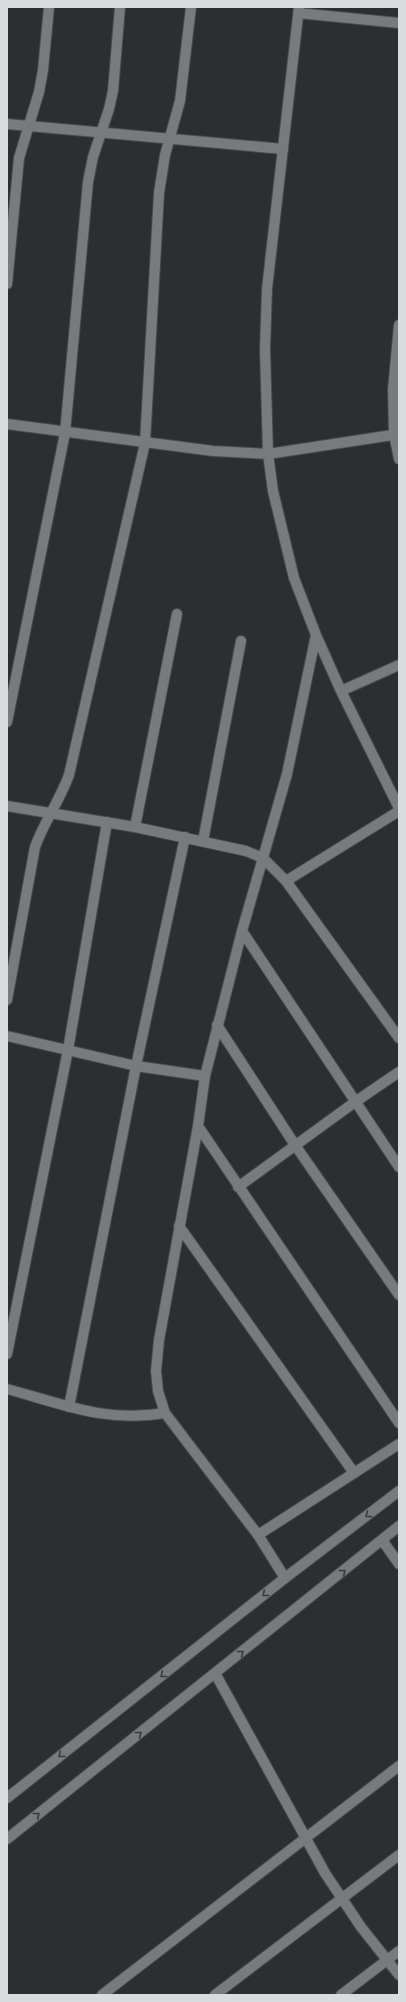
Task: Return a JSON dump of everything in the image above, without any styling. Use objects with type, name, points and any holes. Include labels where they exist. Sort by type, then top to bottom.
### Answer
[{"type":"street","points":[[7,284],[19,158],[29,127],[43,70],[49,7]]},
{"type":"street","points":[[7,722],[65,433],[88,182],[100,132],[109,109],[113,92],[120,7]]},
{"type":"street","points":[[7,1000],[35,847],[59,800],[69,775],[145,443],[159,193],[165,155],[180,101],[191,7]]},
{"type":"street","points":[[286,882],[399,810],[341,692],[316,635],[294,578],[282,534],[268,454],[265,349],[267,289],[298,10],[399,23]]},
{"type":"street","points":[[7,124],[283,149]]},
{"type":"street","points":[[399,324],[393,390],[399,459]]},
{"type":"street","points":[[7,424],[65,433],[213,451],[268,454],[396,434]]},
{"type":"street","points":[[135,826],[177,614]]},
{"type":"street","points":[[285,1578],[258,1535],[165,1413],[158,1391],[156,1371],[179,1226],[198,1126],[205,1076],[242,931],[287,774],[316,635]]},
{"type":"street","points":[[203,841],[241,641]]},
{"type":"street","points":[[341,692],[399,665]]},
{"type":"street","points":[[7,806],[135,826],[246,851],[263,858],[286,882],[399,1038]]},
{"type":"street","points":[[7,1354],[68,1050],[107,822]]},
{"type":"street","points":[[69,1407],[136,1066],[184,837]]},
{"type":"street","points":[[242,931],[399,1167]]},
{"type":"street","points":[[217,1025],[295,1145],[399,1295]]},
{"type":"street","points":[[7,1036],[136,1066],[205,1076]]},
{"type":"street","points":[[238,1186],[399,1072]]},
{"type":"street","points":[[198,1126],[399,1423]]},
{"type":"street","points":[[179,1226],[354,1473]]},
{"type":"street","points":[[7,1389],[69,1407],[114,1416],[146,1416],[165,1413]]},
{"type":"street","points":[[258,1535],[399,1444]]},
{"type":"street","points":[[7,1798],[285,1578],[399,1491]]},
{"type":"street","points":[[7,1839],[399,1526]]},
{"type":"street","points":[[382,1540],[399,1564]]},
{"type":"street","points":[[215,1673],[325,1873],[399,1975]]},
{"type":"street","points":[[102,1995],[399,1766]]},
{"type":"street","points":[[215,1995],[341,1897],[399,1855]]},
{"type":"street","points":[[341,1995],[399,1951]]}]
